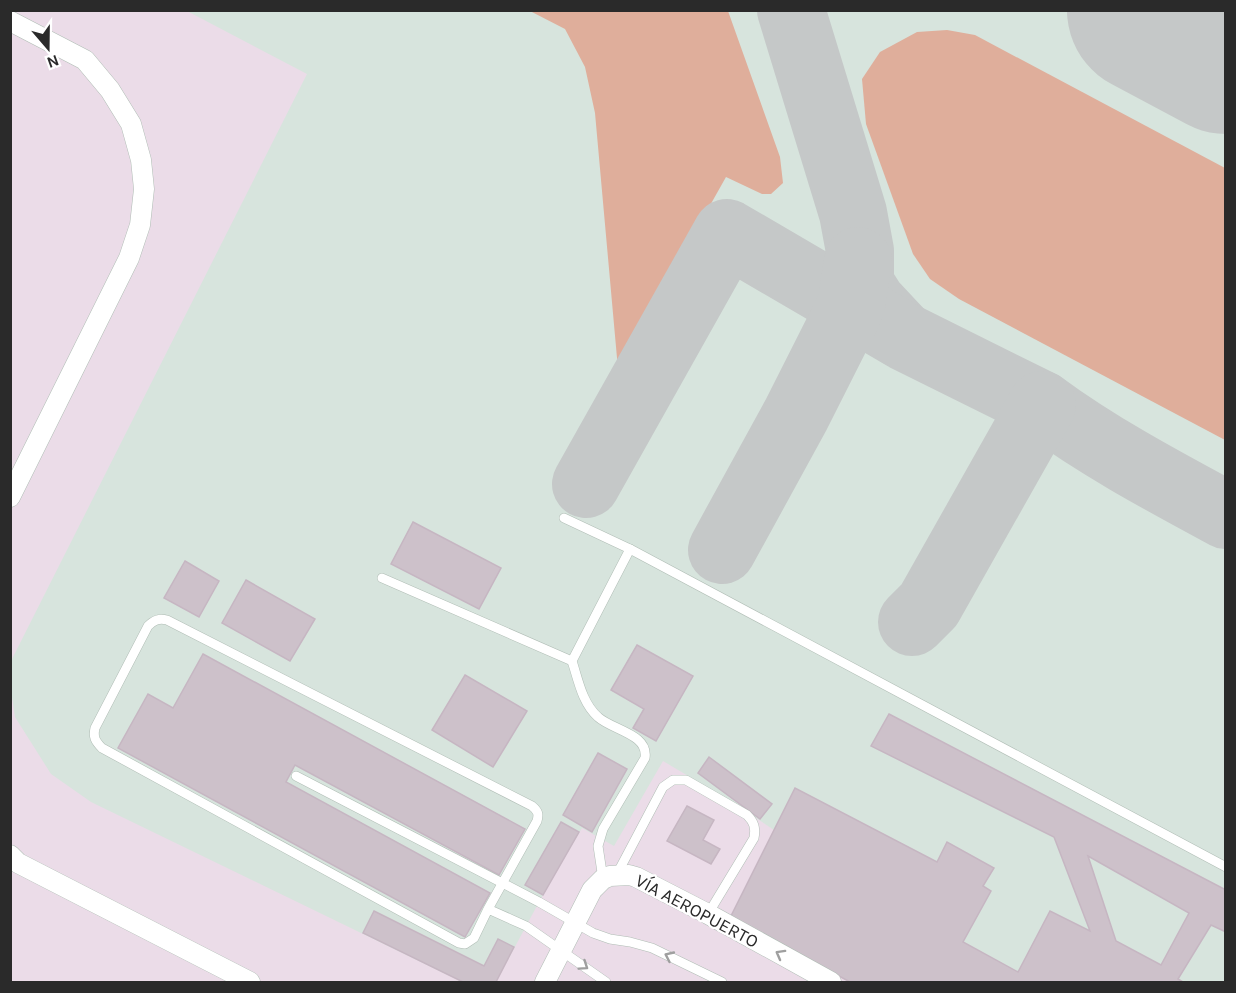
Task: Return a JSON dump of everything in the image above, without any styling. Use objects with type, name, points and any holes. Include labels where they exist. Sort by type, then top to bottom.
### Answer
[{"type":"street","points":[[10,21],[85,60],[110,90],[131,124],[141,160],[144,189],[140,225],[129,258],[10,497]]},
{"type":"street","points":[[10,855],[18,863],[250,982]]},
{"type":"street","points":[[545,982],[592,890],[610,877]]},
{"type":"street","name":"VÍA AEROPUERTO","points":[[610,877],[636,877],[831,982]]},
{"type":"lane","points":[[564,518],[630,549],[1226,867]]},
{"type":"lane","points":[[572,660],[630,549]]},
{"type":"lane","points":[[382,578],[572,660],[589,706],[598,717],[644,745],[645,758],[603,829],[598,846],[610,877]]},
{"type":"lane","points":[[167,620],[537,810],[537,821],[489,909],[474,939],[465,944],[459,943],[102,748],[96,743],[95,728],[148,626],[153,621],[167,620]]},
{"type":"lane","points":[[296,776],[593,933],[652,948],[722,982]]},
{"type":"lane","points":[[610,877],[663,787],[673,780],[686,780],[747,815],[754,825],[754,838],[708,914]]},
{"type":"lane","points":[[489,909],[526,926],[606,982]]},
{"type":"shaded area","points":[[187,11],[1225,11],[1225,982],[850,982],[765,936],[774,830],[663,761],[614,846],[582,828],[496,982],[462,982],[91,802],[51,774],[15,717],[10,663],[307,74]]},
{"type":"shaded area","points":[[530,11],[728,11],[780,157],[783,183],[771,194],[762,194],[726,177],[618,369],[595,113],[585,67],[565,29]]},
{"type":"shaded area","points":[[947,30],[975,35],[1225,168],[1225,440],[959,299],[930,279],[913,254],[866,124],[862,79],[880,52],[917,32]]},
{"type":"building","points":[[413,522],[501,568],[479,609],[391,564]]},
{"type":"building","points":[[185,561],[219,581],[199,617],[164,598]]},
{"type":"building","points":[[246,580],[315,619],[290,661],[222,623]]},
{"type":"building","points":[[637,645],[693,676],[656,741],[633,728],[644,709],[611,690]]},
{"type":"building","points":[[203,654],[525,829],[499,875],[295,765],[286,782],[490,893],[465,937],[118,748],[148,694],[173,708]]},
{"type":"building","points":[[465,675],[527,711],[493,767],[432,730]]},
{"type":"building","points":[[889,714],[1226,890],[1226,932],[1211,925],[1178,979],[1183,982],[850,982],[765,936],[729,920],[795,788],[937,862],[947,842],[994,868],[983,886],[991,891],[963,942],[1018,972],[1050,911],[1090,931],[1054,837],[871,746]],"holes":[[[1088,856],[1189,913],[1161,965],[1116,941]]]},
{"type":"building","points":[[598,753],[627,769],[592,832],[563,815]]},
{"type":"building","points":[[709,757],[772,804],[760,819],[698,773]]},
{"type":"building","points":[[687,806],[714,820],[703,840],[720,849],[711,864],[667,841]]},
{"type":"building","points":[[561,822],[579,832],[543,895],[525,885]]},
{"type":"building","points":[[374,911],[484,966],[498,939],[514,947],[496,982],[463,982],[363,933]]},
{"type":"taxiway","points":[[791,10],[853,213],[860,251],[860,284],[872,303],[901,334]]},
{"type":"taxiway","points":[[586,484],[727,233],[905,337],[1042,405],[1109,449],[1226,515]]},
{"type":"taxiway","points":[[722,550],[796,415],[851,306],[858,261]]},
{"type":"taxiway","points":[[912,622],[929,605],[1042,405]]},
{"type":"runway","points":[[1151,10],[1226,50]]}]
